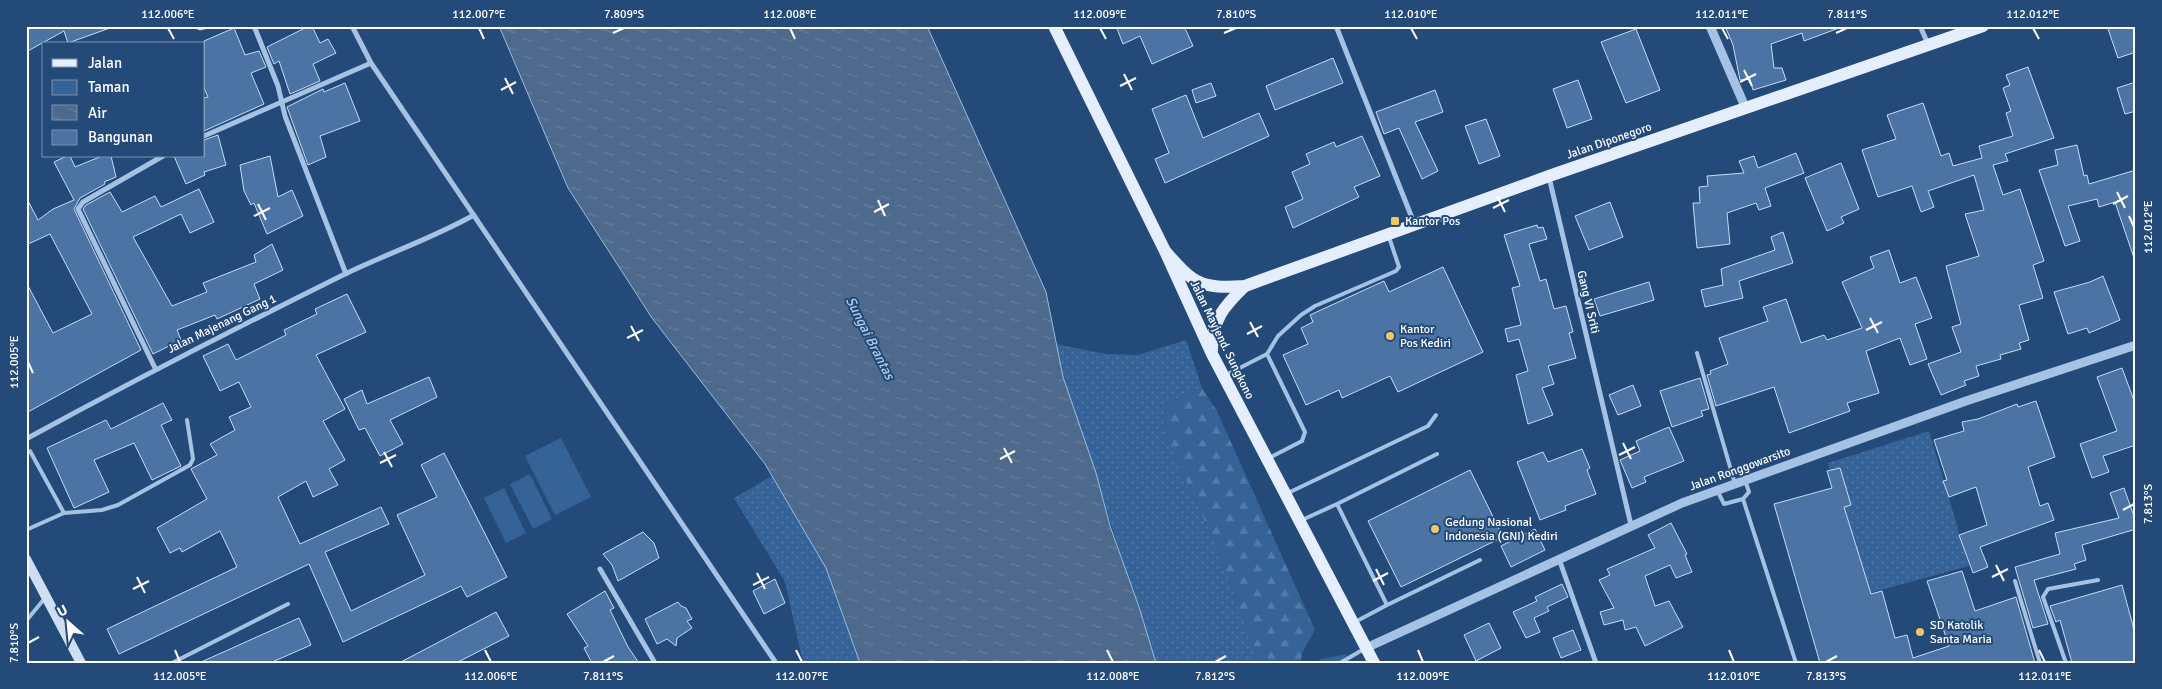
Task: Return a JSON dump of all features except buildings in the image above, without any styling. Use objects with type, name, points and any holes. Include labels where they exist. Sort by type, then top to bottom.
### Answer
[{"type":"main road","name":"Jalan Mayjend. Sungkono","points":[[1054,26],[1223,376],[1374,663]]},
{"type":"main road","name":"Jalan Diponegoro","points":[[1164,251],[1186,275],[1202,284],[1221,288],[1245,286],[1549,176],[1983,26]]},
{"type":"main road","name":"Jalan Diponegoro","points":[[1212,354],[1212,334],[1218,317],[1245,286]]},
{"type":"main road","points":[[26,559],[81,663]]},
{"type":"street","points":[[196,26],[200,28],[208,26]]},
{"type":"street","points":[[254,26],[278,86],[285,116],[346,274]]},
{"type":"street","points":[[352,26],[371,63],[776,663]]},
{"type":"street","points":[[1336,26],[1415,225]]},
{"type":"street","points":[[1710,26],[1746,108]]},
{"type":"street","points":[[1920,26],[1928,45]]},
{"type":"street","points":[[205,136],[371,63]]},
{"type":"street","points":[[155,368],[78,209],[83,202],[159,158]]},
{"type":"street","name":"Gang VI Sriti","points":[[1549,176],[1631,525]]},
{"type":"street","name":"Jalan Majenang Gang 1","points":[[26,439],[155,368],[346,274],[432,238],[474,215]]},
{"type":"street","name":"Jalan Ronggowarsito","points":[[1366,648],[1631,525],[1717,490],[1966,401],[2136,345]]},
{"type":"street","points":[[1559,559],[1596,663]]},
{"type":"street","points":[[600,569],[655,663]]},
{"type":"lane","points":[[1223,376],[1267,354],[1278,336],[1301,315],[1316,306],[1399,269],[1388,234]]},
{"type":"lane","points":[[1697,353],[1735,484]]},
{"type":"lane","points":[[1267,354],[1305,432],[1302,441],[1267,459]]},
{"type":"lane","points":[[1286,494],[1428,426],[1436,415]]},
{"type":"lane","points":[[26,530],[64,513],[102,510],[118,504],[190,465],[193,459],[187,420]]},
{"type":"lane","points":[[26,453],[30,451],[64,513]]},
{"type":"lane","points":[[1300,521],[1437,454]]},
{"type":"lane","points":[[1717,490],[1724,504],[1743,499],[1749,492],[1745,480]]},
{"type":"lane","points":[[1743,499],[1796,663]]},
{"type":"lane","points":[[1336,504],[1387,605]]},
{"type":"lane","points":[[1353,623],[1480,560]]},
{"type":"lane","points":[[2066,663],[2043,597],[2045,591],[2048,588],[2098,580]]},
{"type":"lane","points":[[2015,581],[2040,663]]},
{"type":"lane","points":[[26,621],[46,596]]},
{"type":"lane","points":[[172,663],[288,604]]},
{"type":"lane","points":[[1340,663],[1366,648]]},
{"type":"green space","points":[[1186,340],[1202,388],[1166,404],[1164,433],[1216,545],[1254,647],[1255,663],[1156,663],[1063,377],[1056,344],[1106,354],[1138,355]]},
{"type":"green space","points":[[1202,388],[1217,411],[1315,630],[1303,651],[1300,663],[1255,663],[1254,647],[1216,545],[1164,433],[1166,404]]},
{"type":"green space","points":[[1929,431],[1969,566],[1866,594],[1828,463]]},
{"type":"green space","points":[[561,438],[591,497],[555,515],[525,456]]},
{"type":"green space","points":[[530,474],[552,519],[533,529],[510,484]]},
{"type":"green space","points":[[772,476],[826,568],[860,663],[803,663],[785,582],[734,498]]},
{"type":"green space","points":[[504,488],[526,533],[506,543],[484,498]]},
{"type":"green space","points":[[1346,654],[1350,663],[1315,663],[1321,659]]},
{"type":"water","name":"Sungai Brantas","points":[[499,26],[927,26],[1046,292],[1063,377],[1096,473],[1110,526],[1139,607],[1156,663],[860,663],[826,568],[765,464],[652,318],[568,188]]},
{"type":"place","name":"Kantor Pos","points":[[1395,221]]},
{"type":"place","name":"Kantor Pos Kediri","points":[[1390,336]]},
{"type":"place","name":"Gedung Nasional Indonesia (GNI) Kediri","points":[[1435,529]]},
{"type":"place","name":"SD Katolik Santa Maria","points":[[1920,632]]}]
